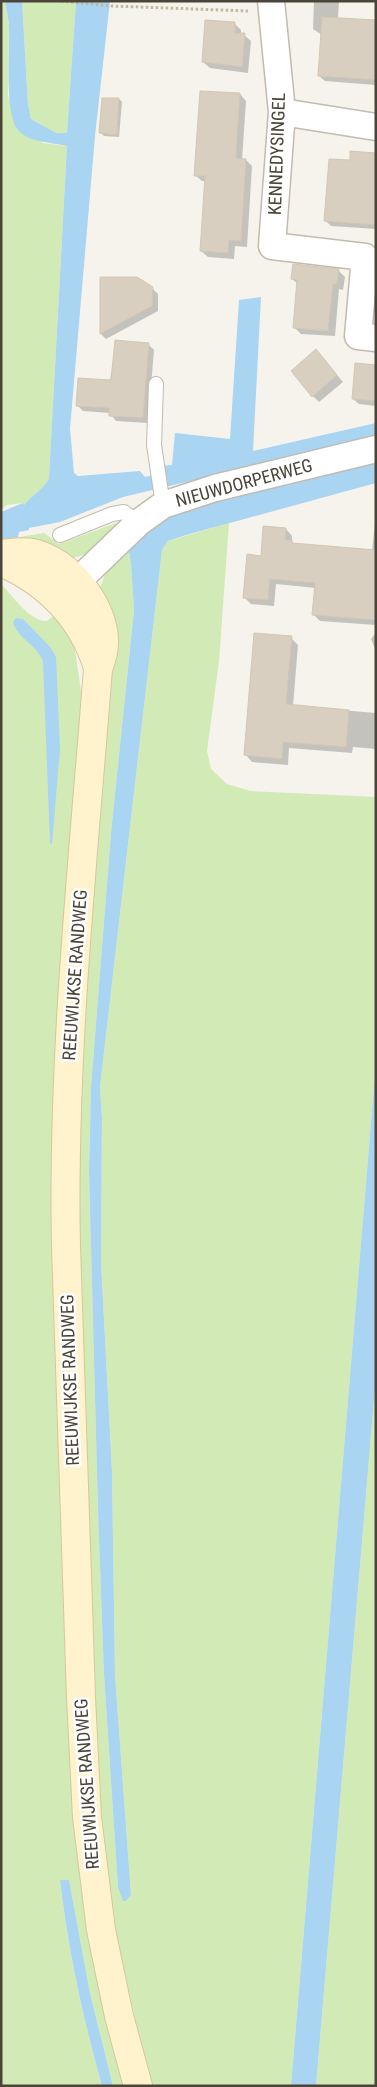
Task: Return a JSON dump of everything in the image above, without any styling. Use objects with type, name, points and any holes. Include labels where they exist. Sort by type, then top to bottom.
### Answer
[{"type":"main road","name":"REEUWIJKSE RANDWEG","points":[[1,554],[26,552],[46,558],[65,569],[72,616],[89,643],[98,669],[68,1051],[66,1247],[81,1697],[87,1817],[103,1937],[120,2016],[138,2086]]},
{"type":"main road","name":"REEUWIJKSE RANDWEG","points":[[1,562],[68,591]]},
{"type":"street","name":"KENNEDYSINGEL","points":[[271,7],[282,112],[272,246],[365,256],[358,336],[376,338]]},
{"type":"street","points":[[282,112],[376,126]]},
{"type":"street","name":"NIEUWDORPERWEG","points":[[68,591],[162,501],[376,449]]},
{"type":"lane","points":[[156,384],[154,445],[162,501]]},
{"type":"lane","points":[[60,535],[112,514],[124,512],[138,523]]},
{"type":"path","points":[[62,1],[112,6],[271,7]]},
{"type":"green space","points":[[1,1],[5,1],[9,26],[8,95],[17,129],[27,137],[35,138],[43,143],[67,146],[49,478],[44,486],[24,505],[23,503],[7,505],[1,510]]},
{"type":"green space","points":[[22,1],[76,1],[67,133],[56,133],[31,119],[28,104]]},
{"type":"green space","points":[[116,523],[118,531],[88,554],[72,558],[1,540],[44,533],[59,544]]},
{"type":"green space","points":[[229,523],[219,661],[207,751],[211,769],[227,784],[250,791],[376,797],[376,1063],[291,2086],[151,2086],[112,1919],[97,1769],[80,1311],[79,1099],[99,590],[109,564],[128,546],[134,610],[111,833],[91,1087],[89,1172],[104,1675],[118,1887],[126,1901],[131,1895],[115,1675],[112,1471],[101,1262],[102,1118],[100,1087],[162,550],[168,541]]},
{"type":"green space","points":[[1,584],[34,617],[47,621],[58,612],[74,643],[82,698],[73,841],[54,1076],[54,1264],[70,1715],[126,2086],[113,2086],[90,1993],[69,1880],[60,1881],[67,1933],[82,2010],[102,2086],[1,2086]]},
{"type":"green space","points":[[376,1376],[376,2086],[316,2086]]},
{"type":"water","points":[[5,1],[22,1],[28,104],[31,119],[56,133],[67,133],[76,1],[110,1],[95,136],[70,429],[74,473],[78,476],[140,471],[145,477],[160,473],[161,466],[172,465],[175,433],[230,439],[239,300],[261,297],[253,451],[376,423],[376,437],[123,497],[60,522],[29,528],[29,530],[19,532],[18,537],[1,541],[1,512],[23,503],[24,505],[49,478],[67,146],[28,137],[18,130],[14,122],[9,96],[9,25]]},
{"type":"water","points":[[376,463],[376,483],[186,535],[168,541],[162,550],[100,1087],[102,1118],[101,1262],[112,1471],[115,1675],[131,1895],[126,1901],[123,1901],[118,1887],[104,1675],[89,1172],[91,1087],[111,833],[134,610],[128,546],[155,522],[203,502]]},
{"type":"water","points":[[16,618],[23,619],[50,647],[56,657],[60,749],[52,844],[50,843],[43,661],[36,650],[15,628],[13,622]]},
{"type":"water","points":[[376,1063],[376,1376],[316,2086],[291,2086]]},
{"type":"water","points":[[60,1880],[69,1880],[90,1993],[113,2086],[102,2086],[95,2060],[72,1958]]},
{"type":"building","points":[[322,17],[376,20],[376,80],[318,76]]},
{"type":"building","points":[[205,20],[235,22],[235,33],[245,33],[242,67],[202,62]]},
{"type":"building","points":[[200,91],[240,93],[236,158],[246,159],[241,241],[229,240],[228,253],[200,251],[205,176],[194,176]]},
{"type":"building","points":[[102,98],[119,98],[117,135],[99,133]]},
{"type":"building","points":[[350,151],[376,153],[376,225],[324,221],[329,159],[350,160]]},
{"type":"building","points":[[293,264],[339,269],[337,284],[333,284],[328,331],[293,328],[297,280],[291,279]]},
{"type":"building","points":[[100,277],[137,277],[153,287],[152,306],[100,334]]},
{"type":"building","points":[[115,340],[149,343],[143,418],[109,416],[109,408],[76,406],[78,378],[111,380]]},
{"type":"building","points":[[316,349],[337,375],[312,397],[291,371]]},
{"type":"building","points":[[355,363],[376,365],[376,401],[352,399]]},
{"type":"building","points":[[263,526],[286,528],[285,540],[292,540],[292,543],[376,550],[376,620],[312,615],[315,583],[270,579],[268,600],[243,598],[247,554],[261,556]]},
{"type":"building","points":[[254,633],[292,636],[286,704],[349,710],[346,747],[283,742],[282,759],[244,755]]}]
